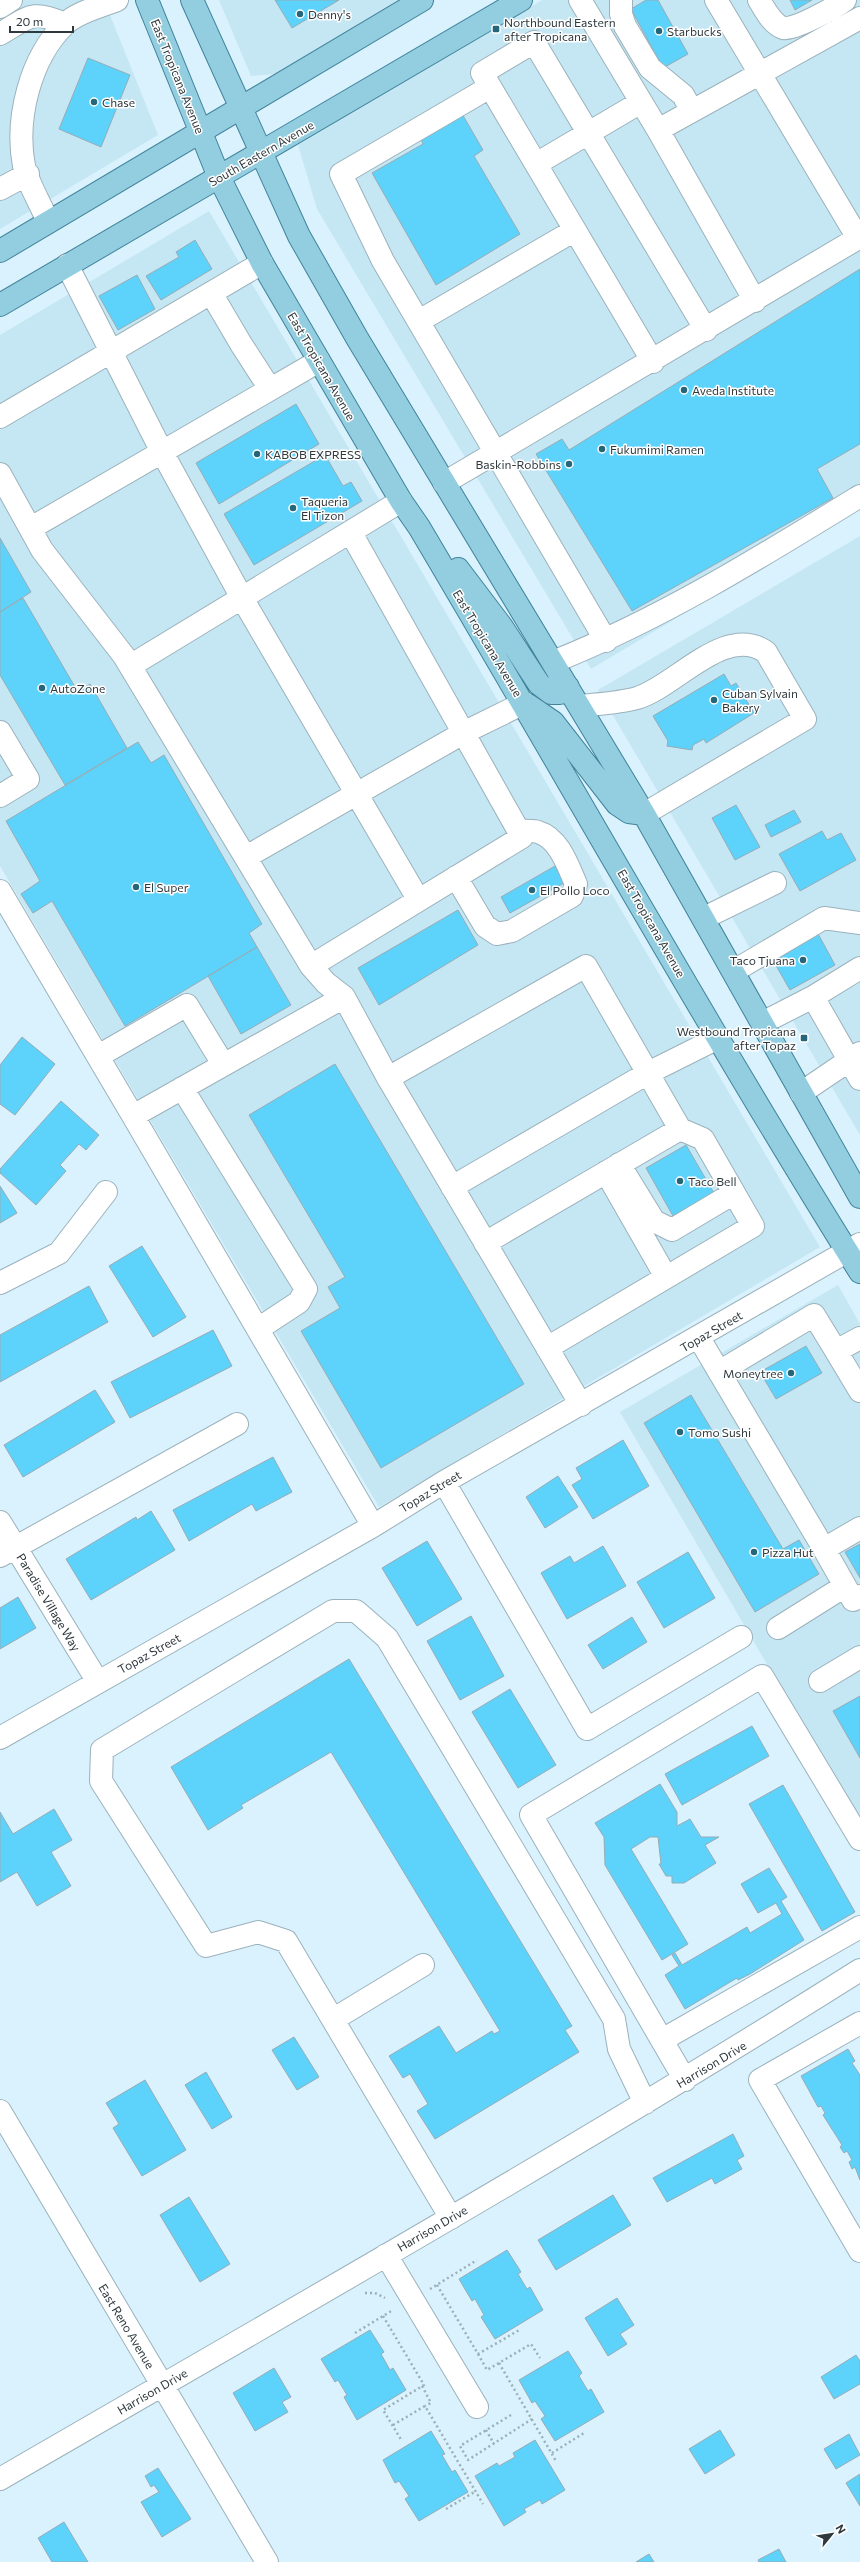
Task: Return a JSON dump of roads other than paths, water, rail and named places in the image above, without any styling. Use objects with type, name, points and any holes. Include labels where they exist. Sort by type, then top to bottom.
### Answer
[{"type":"main road","name":"East Tropicana Avenue","points":[[147,0],[219,177],[262,263],[401,500],[419,527],[524,703],[718,1038],[854,1248],[860,1272]]},
{"type":"main road","points":[[192,0],[299,236],[444,483],[644,814],[734,971],[860,1197]]},
{"type":"main road","points":[[0,251],[242,109],[422,0]]},
{"type":"main road","name":"South Eastern Avenue","points":[[0,305],[521,0]]},
{"type":"main road","points":[[419,527],[446,554],[474,590],[539,684],[551,694],[560,693],[568,687]]},
{"type":"main road","points":[[524,703],[538,710],[553,722],[617,804],[629,812],[644,814]]},
{"type":"street","points":[[0,7],[11,0]]},
{"type":"street","points":[[48,222],[25,166],[21,128],[26,93],[34,69],[65,24],[117,0]]},
{"type":"street","points":[[580,0],[658,130],[755,300]]},
{"type":"street","points":[[621,0],[621,14],[626,26],[650,68],[683,95],[692,112]]},
{"type":"street","points":[[444,483],[653,362],[859,237],[759,74],[716,0]]},
{"type":"street","points":[[759,0],[775,23],[785,29],[797,26],[845,0]]},
{"type":"street","points":[[0,34],[30,16],[39,15],[65,24]]},
{"type":"street","points":[[658,130],[860,18]]},
{"type":"street","points":[[653,362],[482,73],[534,42],[706,330]]},
{"type":"street","points":[[490,87],[341,174],[383,261],[606,641]]},
{"type":"street","points":[[536,164],[641,102]]},
{"type":"street","points":[[0,189],[28,174]]},
{"type":"street","points":[[419,321],[575,230]]},
{"type":"street","points":[[0,417],[262,263]]},
{"type":"street","points":[[67,266],[162,452],[242,598],[358,793],[418,899]]},
{"type":"street","points":[[212,293],[240,344],[270,389]]},
{"type":"street","points":[[30,528],[318,360]]},
{"type":"street","points":[[0,474],[42,550],[130,666],[311,966],[326,983],[344,997],[388,1078],[581,1405]]},
{"type":"street","points":[[553,662],[606,641],[770,551],[860,496]]},
{"type":"street","points":[[130,666],[351,533],[401,500]]},
{"type":"street","points":[[311,966],[418,899],[522,837],[351,533]]},
{"type":"street","points":[[580,706],[638,698],[721,649],[742,643],[756,646],[766,652],[805,719],[644,814]]},
{"type":"street","points":[[246,857],[464,732],[524,703]]},
{"type":"street","points":[[0,732],[28,779],[0,796]]},
{"type":"street","points":[[456,877],[485,926],[497,934],[512,931],[572,896],[576,884],[564,857],[550,838],[537,831],[519,832]]},
{"type":"street","points":[[704,918],[775,883]]},
{"type":"street","points":[[0,891],[100,1055],[373,1526]]},
{"type":"street","points":[[734,971],[824,918],[860,924]]},
{"type":"street","points":[[388,1078],[586,966],[680,1129],[703,1139],[753,1226],[547,1348]]},
{"type":"street","points":[[762,1023],[813,997],[860,968]]},
{"type":"street","points":[[134,1116],[223,1064],[344,997]]},
{"type":"street","points":[[813,997],[855,1057],[860,1079]]},
{"type":"street","points":[[100,1055],[187,1005],[223,1064]]},
{"type":"street","points":[[452,1187],[648,1073],[718,1038]]},
{"type":"street","points":[[801,1093],[855,1057]]},
{"type":"street","points":[[182,1088],[306,1289],[299,1302],[258,1329]]},
{"type":"street","points":[[485,1242],[680,1129]]},
{"type":"street","points":[[613,1168],[654,1221],[672,1230],[734,1193]]},
{"type":"street","points":[[613,1168],[666,1277]]},
{"type":"street","points":[[0,1282],[59,1254],[106,1192]]},
{"type":"street","name":"Topaz Street","points":[[0,1738],[373,1526],[444,1482],[699,1338],[854,1248]]},
{"type":"street","points":[[719,1372],[814,1315],[860,1391]]},
{"type":"street","points":[[699,1338],[824,1549],[853,1591],[778,1628]]},
{"type":"street","points":[[836,1351],[860,1338]]},
{"type":"street","points":[[8,1552],[237,1424]]},
{"type":"street","points":[[444,1482],[587,1729],[741,1637]]},
{"type":"street","name":"Paradise Village Way","points":[[0,1522],[8,1552],[68,1632],[98,1682]]},
{"type":"street","points":[[824,1549],[860,1528]]},
{"type":"street","points":[[451,2218],[286,1941],[258,1932],[206,1946],[101,1781],[102,1750],[333,1611],[356,1611],[386,1638],[614,2019],[619,2049],[645,2104]]},
{"type":"street","points":[[820,1681],[860,1657]]},
{"type":"street","points":[[685,2080],[531,1815],[762,1676],[860,1839]]},
{"type":"street","points":[[662,2040],[860,1927]]},
{"type":"street","points":[[334,2020],[423,1965]]},
{"type":"street","name":"Harrison Drive","points":[[0,2479],[451,2218],[858,1976]]},
{"type":"street","points":[[860,2023],[760,2080],[860,2251]]},
{"type":"street","name":"East Reno Avenue","points":[[0,2111],[267,2562]]},
{"type":"street","points":[[386,2255],[477,2407]]},
{"type":"place","name":"Denny's","points":[[300,14]]},
{"type":"place","name":"Northbound Eastern after Tropicana","points":[[496,29]]},
{"type":"place","name":"Starbucks","points":[[659,31]]},
{"type":"place","name":"Chase","points":[[94,102]]},
{"type":"place","name":"Aveda Institute","points":[[684,390]]},
{"type":"place","name":"Fukumimi Ramen","points":[[602,449]]},
{"type":"place","name":"KABOB EXPRESS","points":[[257,454]]},
{"type":"place","name":"Baskin-Robbins","points":[[569,464]]},
{"type":"place","name":"Taqueria El Tizon","points":[[293,508]]},
{"type":"place","name":"AutoZone","points":[[42,688]]},
{"type":"place","name":"Cuban Sylvain Bakery","points":[[714,700]]},
{"type":"place","name":"El Super","points":[[136,887]]},
{"type":"place","name":"El Pollo Loco","points":[[532,890]]},
{"type":"place","name":"Taco Tjuana","points":[[803,960]]},
{"type":"place","name":"Westbound Tropicana after Topaz","points":[[804,1038]]},
{"type":"place","name":"Taco Bell","points":[[680,1181]]},
{"type":"place","name":"Moneytree","points":[[791,1373]]},
{"type":"place","name":"Tomo Sushi","points":[[680,1432]]},
{"type":"place","name":"Pizza Hut","points":[[754,1552]]}]
